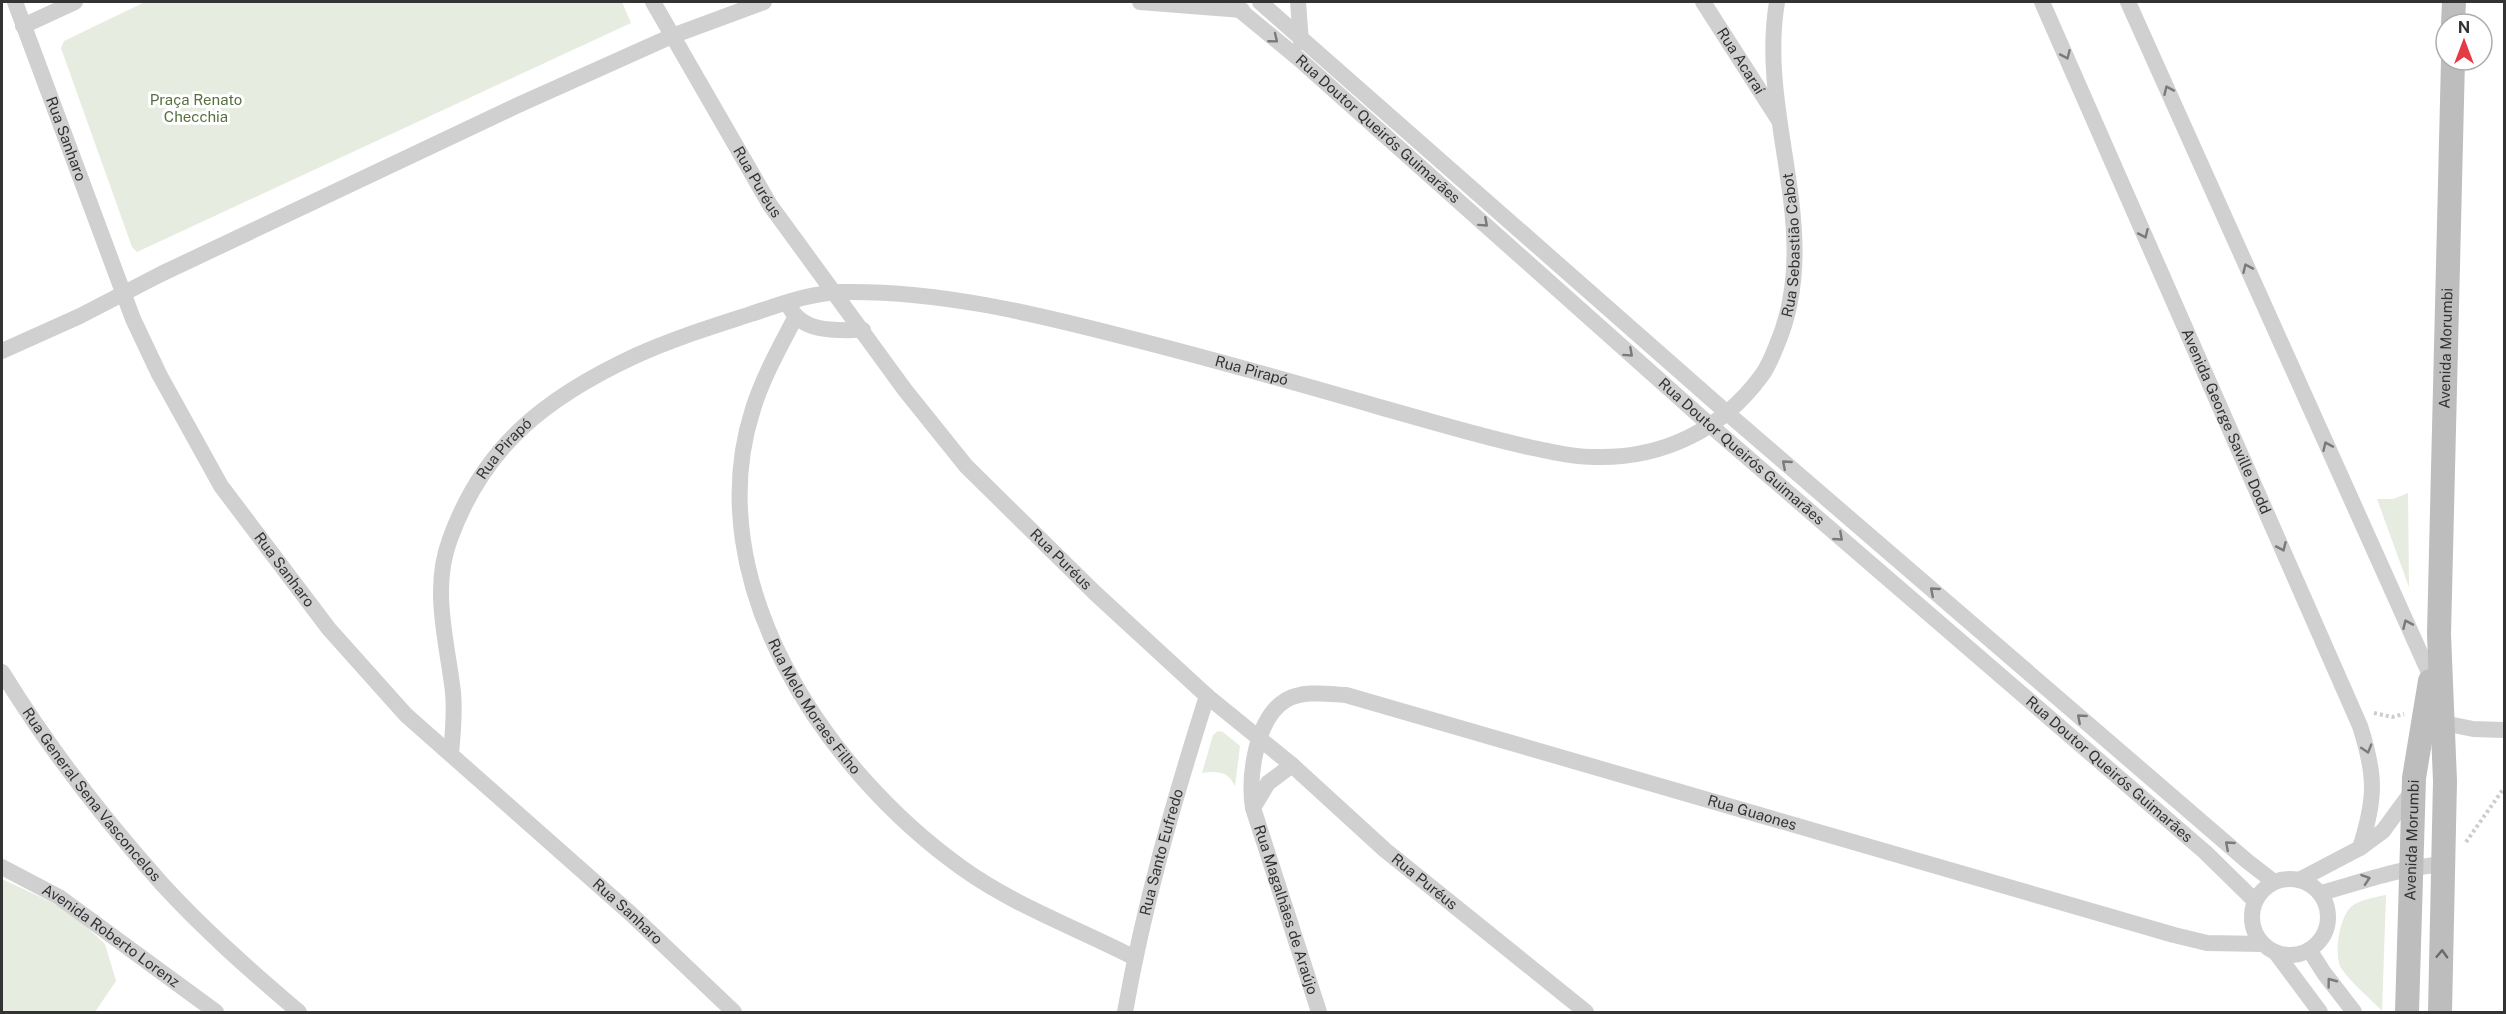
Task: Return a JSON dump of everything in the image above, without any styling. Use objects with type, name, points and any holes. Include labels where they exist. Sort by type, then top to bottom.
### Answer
[{"type":"main road","name":"Avenida Morumbi","points":[[2407,1012],[2415,770],[2439,634],[2452,72]]},
{"type":"main road","name":"Avenida Morumbi","points":[[2439,634],[2426,718],[2444,864],[2440,1012]]},
{"type":"street","name":"Rua Sanharo","points":[[15,2],[122,295],[159,374],[221,486],[329,629],[406,715],[630,913],[734,1012]]},
{"type":"street","points":[[23,26],[75,2]]},
{"type":"street","name":"Rua Puréus","points":[[653,2],[770,205],[905,390],[966,466],[1095,593],[1207,696],[1292,765],[1385,850],[1586,1012]]},
{"type":"street","points":[[2,351],[516,106],[672,36],[764,2]]},
{"type":"street","points":[[1149,2],[1234,6],[1262,3]]},
{"type":"street","points":[[1298,2],[1302,36],[1298,58]]},
{"type":"street","name":"Rua Acaraí","points":[[1703,2],[1780,122]]},
{"type":"street","name":"Rua Sebastião Cabot","points":[[1711,426],[1765,372],[1790,305],[1796,240],[1772,63],[1772,30],[1777,2]]},
{"type":"street","name":"Avenida George Saville Dodd","points":[[2043,2],[2347,694],[2370,757],[2374,783],[2371,808],[2360,848]]},
{"type":"street","points":[[2128,2],[2431,677]]},
{"type":"street","name":"Rua Doutor Queirós Guimarães","points":[[1262,3],[1726,412],[2274,882]]},
{"type":"street","name":"Rua Doutor Queirós Guimarães","points":[[1234,6],[1298,58],[1711,426],[2205,852],[2255,902]]},
{"type":"street","name":"Rua Pirapó","points":[[450,753],[454,723],[453,692],[445,646],[441,576],[448,542],[483,472],[524,425],[553,401],[591,376],[671,339],[786,302],[835,292],[925,297],[1022,310],[1241,366],[1496,440],[1559,453],[1593,457],[1658,451],[1690,439],[1711,426]]},
{"type":"street","points":[[786,302],[795,318],[811,327],[863,330]]},
{"type":"street","name":"Rua Melo Moraes Filho","points":[[795,318],[778,350],[753,409],[745,449],[741,491],[743,542],[752,585],[775,647],[801,694],[835,744],[907,824],[963,868],[1012,898],[1042,915],[1101,940],[1135,958]]},
{"type":"street","name":"Rua General Sena Vasconcelos","points":[[2,672],[31,719],[89,796],[163,885],[240,961],[299,1012]]},
{"type":"street","name":"Rua Guaones","points":[[1260,738],[1266,724],[1286,700],[1315,693],[1346,695],[2174,935],[2207,943],[2269,949]]},
{"type":"street","name":"Rua Santo Eufredo","points":[[1125,1012],[1135,958],[1172,807],[1207,696]]},
{"type":"street","points":[[2426,718],[2473,729],[2505,730]]},
{"type":"street","name":"Rua Magalhães de Araújo","points":[[1260,738],[1251,781],[1253,808],[1319,1012]]},
{"type":"street","name":"Rua Magalhães de Araújo","points":[[1253,808],[1268,783],[1292,765]]},
{"type":"street","points":[[2299,880],[2360,848],[2383,831],[2414,789]]},
{"type":"street","points":[[2321,893],[2411,867],[2444,864]]},
{"type":"street","name":"Avenida Roberto Lorenz","points":[[2,867],[59,897],[216,1012]]},
{"type":"street","points":[[2269,949],[2293,956],[2310,951],[2320,942],[2327,931],[2330,918],[2321,893],[2311,885],[2299,880],[2287,879],[2274,882],[2263,890],[2255,902],[2252,924],[2256,935],[2320,1012]]},
{"type":"street","points":[[2310,951],[2354,1012]]},
{"type":"path","points":[[2347,694],[2367,712],[2392,717],[2426,718]]},
{"type":"path","points":[[2444,864],[2459,852],[2505,788]]},
{"type":"green space","name":"Praça Renato Checchia","points":[[145,2],[622,2],[631,23],[137,252],[132,247],[61,48],[64,41]]},
{"type":"green space","points":[[2408,493],[2409,587],[2377,499],[2393,499]]},
{"type":"green space","points":[[1218,731],[1223,732],[1240,746],[1235,786],[1229,777],[1222,773],[1202,773],[1213,735]]},
{"type":"green space","points":[[2,879],[68,910],[105,944],[116,981],[95,1012],[2,1012]]},
{"type":"green space","points":[[2386,895],[2382,1011],[2341,968],[2338,943],[2345,915],[2350,908],[2370,898]]}]
